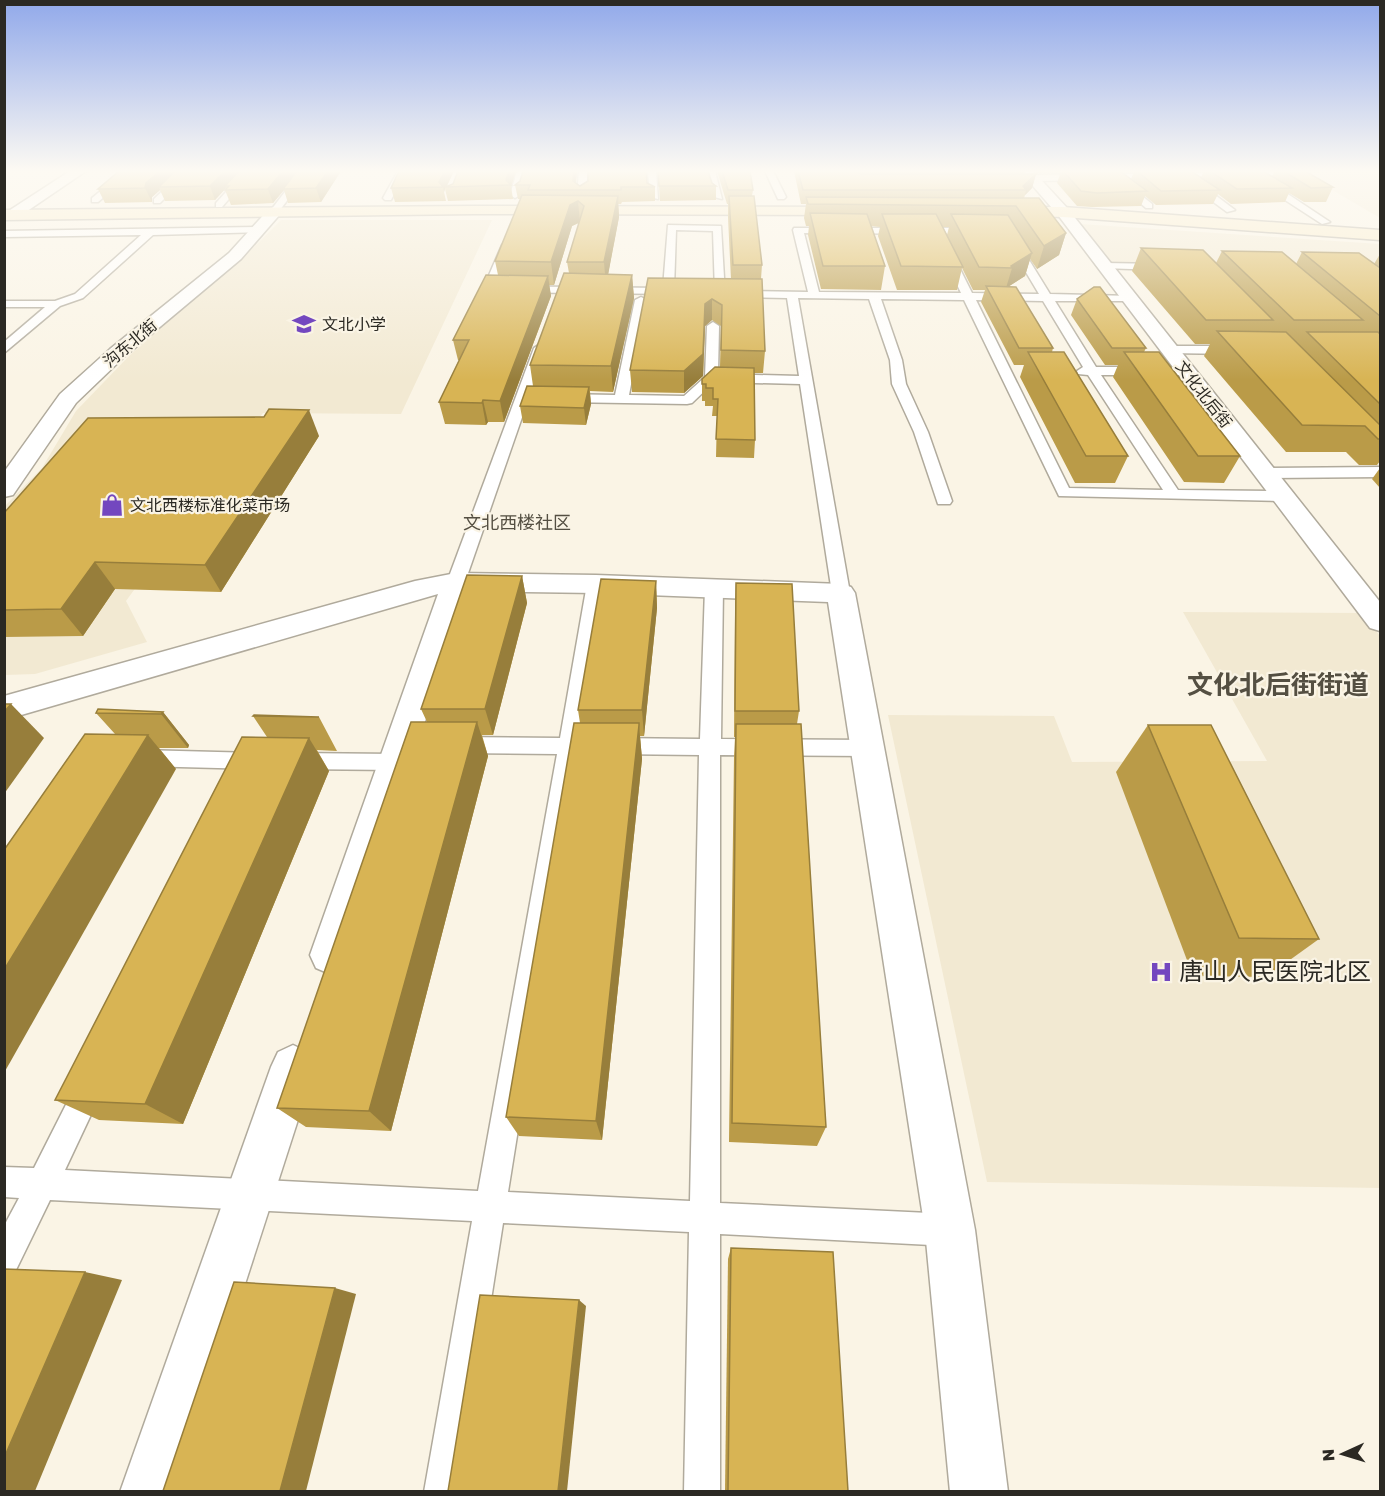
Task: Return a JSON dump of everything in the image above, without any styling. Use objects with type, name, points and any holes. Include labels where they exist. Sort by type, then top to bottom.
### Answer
[{"type":"street","name":"沟东北街","points":[[4,490],[68,399],[117,353],[235,256],[248,241]]},
{"type":"street","name":"文化北后街","points":[[1085,241],[1380,621]]},
{"type":"street","points":[[149,1491],[311,1011],[415,749],[456,582]]},
{"type":"street","points":[[4,708],[425,587],[456,582],[596,584],[841,593],[950,1230],[979,1491]]},
{"type":"lane","points":[[4,304],[56,304],[79,297],[140,241]]},
{"type":"lane","points":[[509,241],[489,289],[689,293]]},
{"type":"lane","points":[[668,292],[670,241]]},
{"type":"lane","points":[[718,241],[716,293],[874,296],[890,290],[968,296],[1129,298]]},
{"type":"lane","points":[[801,241],[814,295]]},
{"type":"lane","points":[[941,241],[968,296],[1010,371],[1064,493],[1284,496]]},
{"type":"lane","points":[[1011,241],[1092,371],[1174,495]]},
{"type":"lane","points":[[1105,266],[1173,267]]},
{"type":"lane","points":[[792,295],[841,593]]},
{"type":"lane","points":[[874,296],[896,360],[899,384],[921,432],[944,501]]},
{"type":"lane","points":[[621,399],[641,300]]},
{"type":"lane","points":[[4,349],[56,304]]},
{"type":"lane","points":[[711,378],[713,326]]},
{"type":"lane","points":[[456,582],[533,398],[546,333]]},
{"type":"lane","points":[[1170,350],[1252,350]]},
{"type":"lane","points":[[1070,371],[1186,371]]},
{"type":"lane","points":[[533,398],[687,400],[711,378],[805,380]]},
{"type":"lane","points":[[1266,473],[1380,472]]},
{"type":"lane","points":[[442,1491],[596,584]]},
{"type":"lane","points":[[702,1491],[710,747],[714,588]]},
{"type":"lane","points":[[120,757],[246,772],[415,749],[568,746],[868,747]]},
{"type":"lane","points":[[4,1261],[100,1067]]},
{"type":"lane","points":[[4,1182],[950,1230]]},
{"type":"shaded area","points":[[260,241],[482,241],[401,414],[263,413],[126,601],[147,642],[35,674],[5,675],[4,507],[42,468],[76,411],[130,355]]},
{"type":"shaded area","points":[[1094,241],[1332,241],[1380,244],[1380,268],[1112,263]]},
{"type":"shaded area","name":"唐山人民医院北区","points":[[1183,612],[1362,613],[1380,636],[1380,1188],[987,1182],[888,715],[1054,716],[1072,762],[1267,761]]},
{"type":"building","points":[[503,241],[558,241],[551,262],[495,261]]},
{"type":"building","points":[[573,241],[608,241],[604,262],[567,262]]},
{"type":"building","points":[[732,241],[759,241],[762,265],[733,265]]},
{"type":"building","points":[[817,241],[876,241],[885,266],[823,266]]},
{"type":"building","points":[[892,241],[950,241],[963,267],[901,266]]},
{"type":"building","points":[[965,241],[1024,241],[1032,253],[1011,266],[1012,268],[979,267]]},
{"type":"building","points":[[1040,241],[1053,241],[1044,246]]},
{"type":"building","points":[[1141,248],[1203,250],[1273,320],[1206,320]]},
{"type":"building","points":[[1222,251],[1282,252],[1363,320],[1294,320]]},
{"type":"building","points":[[1302,252],[1359,253],[1380,268],[1380,316]]},
{"type":"building","points":[[564,273],[632,275],[611,366],[530,365]]},
{"type":"building","points":[[486,275],[548,276],[500,401],[439,402],[469,340],[453,340]]},
{"type":"building","points":[[648,278],[762,279],[765,351],[721,350],[722,305],[712,299],[705,304],[703,354],[684,371],[630,370]]},
{"type":"building","points":[[986,286],[1016,287],[1053,348],[1019,348]]},
{"type":"building","points":[[1094,287],[1100,287],[1146,348],[1112,348],[1077,299]]},
{"type":"building","points":[[1217,331],[1286,332],[1380,425],[1380,439],[1365,426],[1302,425]]},
{"type":"building","points":[[1307,332],[1378,332],[1380,334],[1380,404]]},
{"type":"building","points":[[1028,352],[1064,352],[1128,456],[1086,456]]},
{"type":"building","points":[[1124,352],[1159,352],[1240,456],[1198,456]]},
{"type":"building","points":[[715,367],[754,368],[755,440],[716,439],[718,399],[713,399],[713,388],[706,388],[706,384],[702,384],[702,379]]},
{"type":"building","points":[[527,386],[589,387],[584,408],[520,406]]},
{"type":"building","points":[[269,409],[309,410],[205,565],[95,562],[61,609],[4,610],[4,513],[88,418],[264,417]]},
{"type":"building","points":[[467,575],[522,576],[485,709],[421,709]]},
{"type":"building","points":[[601,579],[656,581],[642,710],[578,710]]},
{"type":"building","points":[[736,583],[792,584],[799,711],[735,711]]},
{"type":"building","points":[[4,704],[11,704],[4,712]]},
{"type":"building","points":[[98,709],[163,712],[161,714],[96,713]]},
{"type":"building","points":[[254,715],[319,717],[253,716]]},
{"type":"building","points":[[411,722],[477,722],[369,1111],[277,1108]]},
{"type":"building","points":[[574,723],[639,723],[596,1121],[506,1117]]},
{"type":"building","points":[[736,724],[801,724],[826,1127],[732,1123]]},
{"type":"building","points":[[1148,725],[1211,725],[1319,939],[1239,938]]},
{"type":"building","points":[[85,734],[148,735],[4,970],[4,850]]},
{"type":"building","points":[[242,737],[309,738],[145,1104],[55,1100]]},
{"type":"building","points":[[731,1248],[833,1252],[848,1491],[728,1491]]},
{"type":"building","points":[[4,1269],[85,1272],[4,1458]]},
{"type":"building","points":[[234,1282],[335,1288],[280,1491],[163,1491]]},
{"type":"building","points":[[480,1295],[579,1300],[558,1491],[448,1491]]},
{"type":"place","name":"文北小学","points":[[304,324]]},
{"type":"place","name":"文北西楼标准化菜市场","points":[[112,505]]},
{"type":"place","name":"唐山人民医院北区","points":[[1161,972]]},
{"type":"district","name":"文北西楼社区","points":[[517,523]]},
{"type":"district","name":"文化北后街街道","points":[[1278,685]]}]
